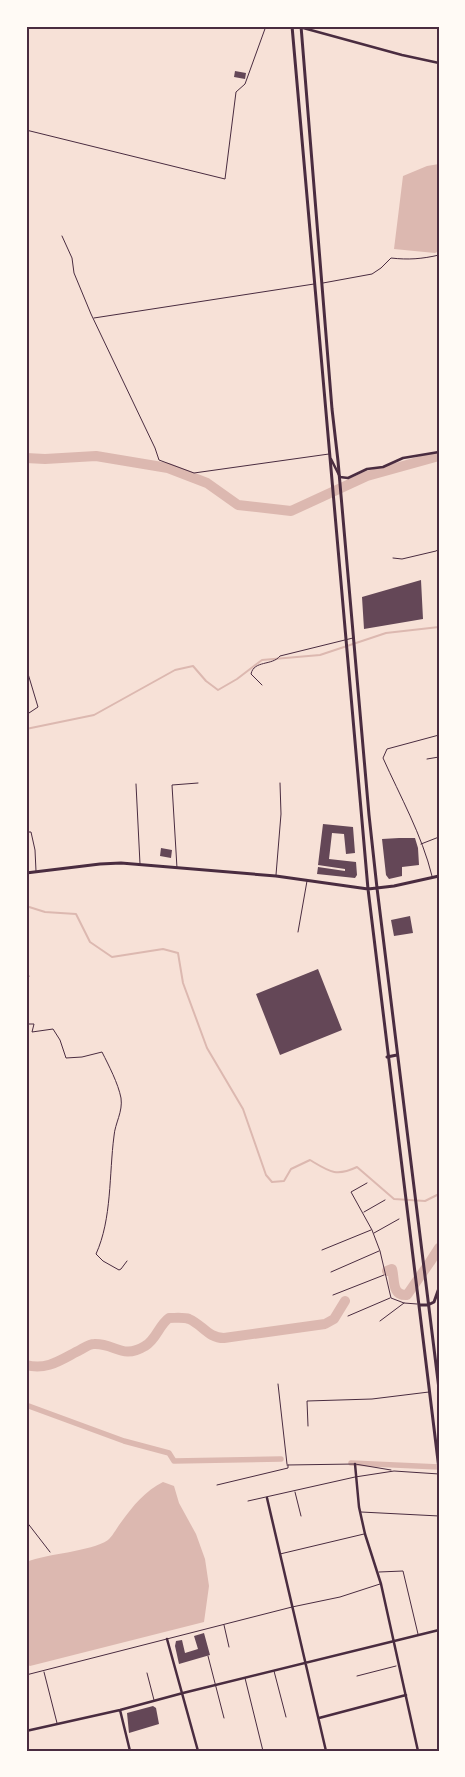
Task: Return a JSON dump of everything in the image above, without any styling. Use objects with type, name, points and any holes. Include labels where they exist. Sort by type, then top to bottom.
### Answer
[{"type":"street","points":[[292,26],[368,889],[387,1057],[429,1392],[437,1440],[439,1469]]},
{"type":"street","points":[[439,62],[402,55],[299,27],[376,888],[439,1389]]},
{"type":"street","points":[[304,169],[312,168]]},
{"type":"street","points":[[314,284],[322,283]]},
{"type":"street","points":[[321,364],[328,363]]},
{"type":"street","points":[[325,409],[332,409]]},
{"type":"street","points":[[340,477],[348,478],[367,469],[383,467],[403,458],[439,452]]},
{"type":"street","points":[[329,454],[340,477]]},
{"type":"street","points":[[343,601],[350,600]]},
{"type":"street","points":[[351,698],[359,698]]},
{"type":"street","points":[[356,750],[364,749]]},
{"type":"street","points":[[26,873],[100,864],[140,865],[276,876],[368,889],[394,886],[439,876]]},
{"type":"street","points":[[387,1057],[397,1055]]},
{"type":"street","points":[[419,1303],[428,1305],[434,1302],[439,1288]]},
{"type":"street","points":[[355,1464],[360,1512],[381,1584],[418,1751]]},
{"type":"street","points":[[267,1498],[326,1751]]},
{"type":"street","points":[[26,1731],[120,1710],[439,1630]]},
{"type":"street","points":[[167,1639],[198,1751]]},
{"type":"street","points":[[318,1718],[406,1695]]},
{"type":"street","points":[[120,1710],[130,1751]]},
{"type":"lane","points":[[26,130],[226,179],[236,92],[245,84],[266,26]]},
{"type":"lane","points":[[62,236],[72,258],[74,273],[93,318],[159,460],[194,473],[329,454]]},
{"type":"lane","points":[[322,283],[372,274],[391,258],[404,260],[439,255]]},
{"type":"lane","points":[[93,318],[314,284]]},
{"type":"lane","points":[[393,558],[402,559],[439,549]]},
{"type":"lane","points":[[262,685],[251,674],[251,670],[262,664],[277,661],[280,656],[354,639]]},
{"type":"lane","points":[[26,667],[38,707],[26,715]]},
{"type":"lane","points":[[433,877],[421,844],[383,758],[387,749],[439,735]]},
{"type":"lane","points":[[427,758],[439,757]]},
{"type":"lane","points":[[276,876],[281,814],[280,782]]},
{"type":"lane","points":[[178,868],[172,785],[198,783]]},
{"type":"lane","points":[[136,784],[140,865]]},
{"type":"lane","points":[[26,832],[31,832],[36,871]]},
{"type":"lane","points":[[421,844],[439,838]]},
{"type":"lane","points":[[298,932],[307,880]]},
{"type":"lane","points":[[26,1024],[34,1024],[32,1032],[53,1029],[60,1040],[66,1058],[82,1057],[102,1052],[121,1101],[114,1136],[105,1230],[96,1254],[103,1261],[119,1270],[127,1261]]},
{"type":"lane","points":[[367,1183],[351,1192],[364,1212],[380,1251],[391,1298]]},
{"type":"lane","points":[[364,1212],[385,1200]]},
{"type":"lane","points":[[373,1233],[399,1218]]},
{"type":"lane","points":[[322,1250],[372,1230]]},
{"type":"lane","points":[[331,1272],[380,1251]]},
{"type":"lane","points":[[333,1295],[385,1274]]},
{"type":"lane","points":[[348,1316],[391,1298],[404,1303],[419,1303]]},
{"type":"lane","points":[[380,1321],[404,1303]]},
{"type":"lane","points":[[217,1485],[288,1468],[278,1384]]},
{"type":"lane","points":[[308,1426],[307,1401],[372,1399],[429,1392]]},
{"type":"lane","points":[[287,1465],[355,1464],[394,1471],[439,1474]]},
{"type":"lane","points":[[248,1501],[355,1477],[394,1471]]},
{"type":"lane","points":[[295,1491],[301,1516]]},
{"type":"lane","points":[[360,1512],[439,1516]]},
{"type":"lane","points":[[279,1554],[365,1534]]},
{"type":"lane","points":[[377,1572],[403,1571],[418,1635]]},
{"type":"lane","points":[[26,1675],[381,1584]]},
{"type":"lane","points":[[224,1624],[229,1646]]},
{"type":"lane","points":[[208,1656],[224,1718]]},
{"type":"lane","points":[[274,1670],[286,1717]]},
{"type":"lane","points":[[44,1671],[58,1724]]},
{"type":"lane","points":[[147,1673],[154,1700]]},
{"type":"lane","points":[[245,1678],[263,1751]]},
{"type":"path","points":[[26,1521],[50,1552]]},
{"type":"path","points":[[357,1676],[399,1666]]},
{"type":"shaded area","points":[[439,164],[439,251],[435,253],[394,249],[403,176],[427,166]]},
{"type":"shaded area","points":[[163,1482],[174,1486],[179,1503],[196,1534],[205,1559],[209,1586],[204,1622],[30,1666],[26,1664],[26,1562],[46,1556],[80,1550],[108,1540],[140,1499]]},
{"type":"building","points":[[235,71],[246,73],[245,79],[234,77]]},
{"type":"building","points":[[421,580],[423,619],[364,629],[362,597]]},
{"type":"building","points":[[323,824],[353,827],[355,853],[346,854],[344,834],[332,833],[329,859],[356,862],[357,875],[355,878],[317,874],[318,867],[345,871],[345,869],[318,865]]},
{"type":"building","points":[[415,838],[418,848],[419,865],[402,867],[402,876],[389,879],[386,875],[382,839]]},
{"type":"building","points":[[161,848],[172,850],[171,858],[160,856]]},
{"type":"building","points":[[410,916],[413,933],[394,936],[391,920]]},
{"type":"building","points":[[318,969],[342,1030],[280,1055],[256,994]]},
{"type":"building","points":[[204,1633],[210,1655],[179,1664],[175,1646],[176,1641],[182,1640],[185,1653],[198,1649],[194,1636]]},
{"type":"building","points":[[153,1706],[156,1708],[159,1724],[129,1733],[127,1713]]},
{"type":"waterway","points":[[26,458],[45,459],[96,456],[168,468],[207,483],[238,505],[291,511],[367,476],[439,456]]},
{"type":"waterway","points":[[26,729],[94,715],[175,670],[193,666],[206,681],[218,690],[237,679],[262,660],[320,655],[386,633],[439,627]]},
{"type":"waterway","points":[[26,906],[45,912],[76,914],[90,942],[112,957],[163,949],[178,953],[183,983],[207,1048],[243,1109],[266,1175],[272,1182],[284,1181],[291,1169],[310,1160],[333,1172],[344,1172],[357,1167],[394,1199],[425,1201],[439,1194]]},
{"type":"waterway","points":[[387,1271],[392,1269],[398,1293],[407,1295],[439,1248]]},
{"type":"waterway","points":[[26,1365],[48,1365],[92,1344],[101,1344],[124,1351],[137,1350],[149,1343],[169,1318],[189,1319],[210,1334],[224,1338],[325,1324],[334,1319],[345,1301]]},
{"type":"waterway","points":[[26,1405],[124,1441],[169,1453],[174,1461],[281,1459]]},
{"type":"waterway","points":[[351,1463],[439,1467]]}]
